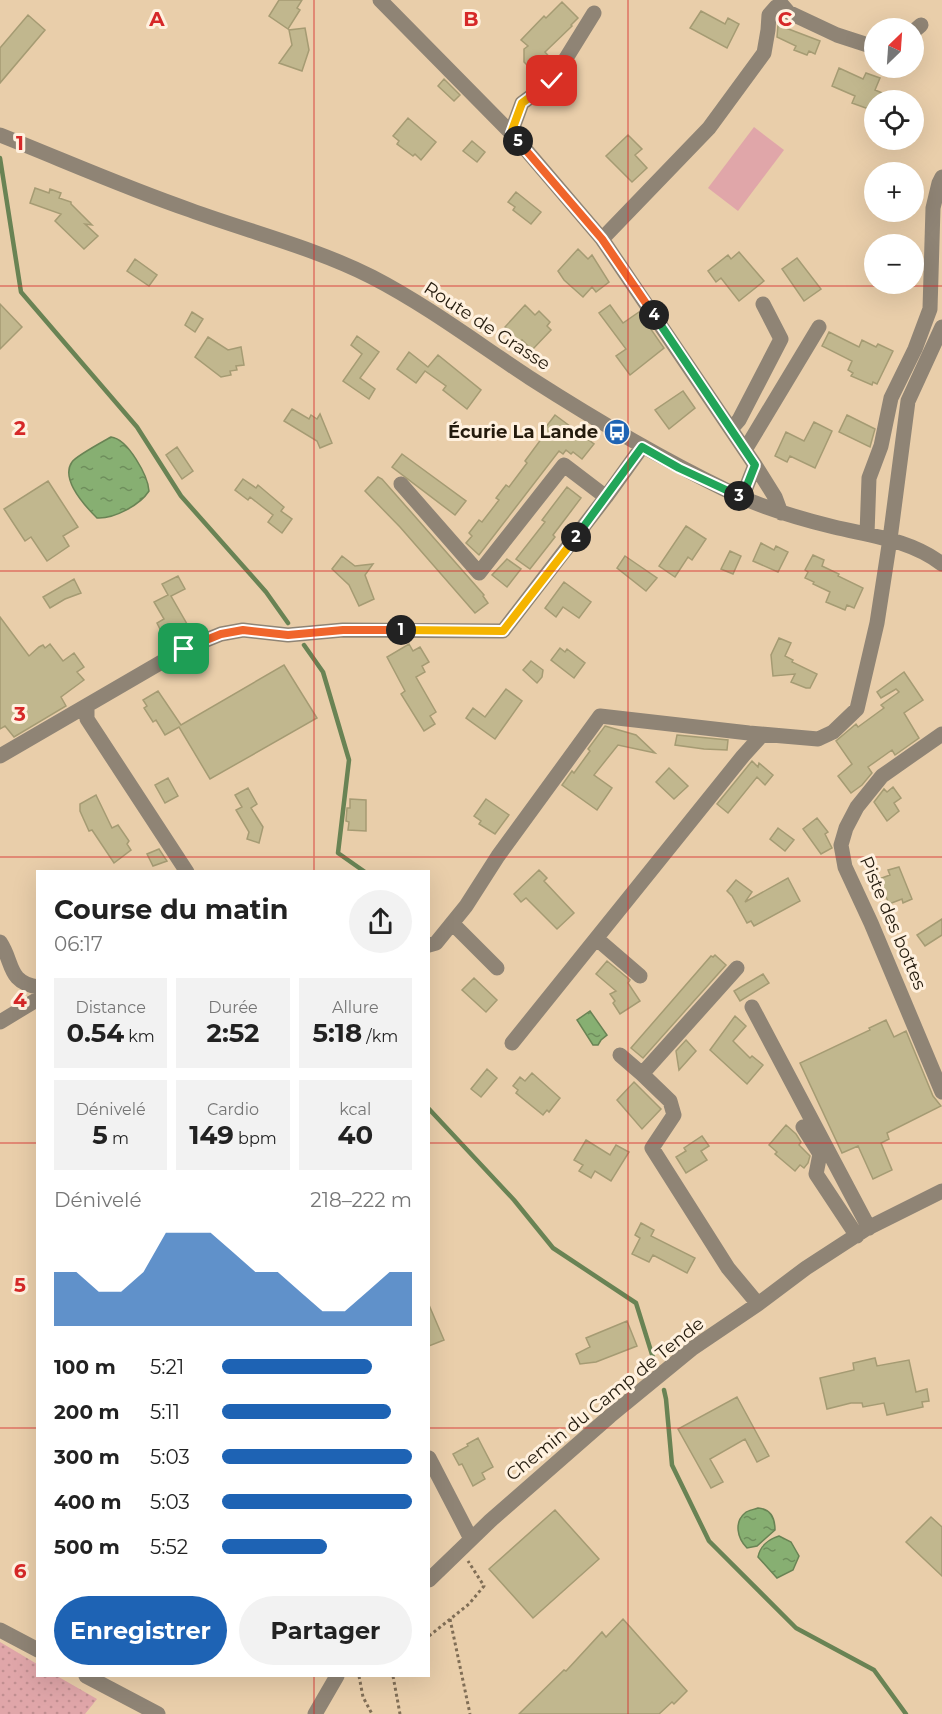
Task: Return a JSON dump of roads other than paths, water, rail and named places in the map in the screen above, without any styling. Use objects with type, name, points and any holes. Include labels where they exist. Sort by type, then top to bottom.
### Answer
[{"type":"street","points":[[387,2],[511,133],[602,239],[755,465],[775,497],[781,513]]},
{"type":"street","points":[[602,239],[709,128],[764,53],[769,15],[776,7],[782,5],[788,12],[837,35],[864,43]]},
{"type":"street","points":[[511,133],[522,103],[552,81],[594,13]]},
{"type":"street","name":"Route de Grasse","points":[[0,135],[187,209],[325,257],[370,276],[403,294],[531,379],[679,468],[742,498],[781,513],[890,539],[915,548],[942,564]]},
{"type":"street","points":[[867,534],[869,478],[881,446],[891,398],[915,349],[930,309],[933,208],[942,177]]},
{"type":"street","points":[[731,429],[739,420],[781,339],[763,303]]},
{"type":"street","points":[[745,450],[819,327]]},
{"type":"street","points":[[430,945],[436,943],[452,923],[600,716],[762,735],[818,739],[833,732],[858,709],[877,623],[908,401],[942,327]]},
{"type":"street","points":[[0,756],[184,649],[221,634],[243,630],[288,635],[343,630],[503,631],[642,447]]},
{"type":"street","points":[[401,484],[479,573],[564,465],[606,497]]},
{"type":"street","points":[[742,498],[755,465]]},
{"type":"street","points":[[87,706],[87,720],[186,870]]},
{"type":"street","name":"Piste des bottes","points":[[942,734],[882,776],[857,807],[846,828],[841,845],[845,867],[871,922],[942,1092]]},
{"type":"street","points":[[512,1043],[762,735]]},
{"type":"street","points":[[452,923],[497,968]]},
{"type":"street","points":[[597,939],[640,976]]},
{"type":"street","points":[[0,942],[16,978],[24,984],[36,987]]},
{"type":"street","points":[[642,1074],[737,968]]},
{"type":"street","points":[[0,1022],[36,1000]]},
{"type":"street","points":[[752,1007],[863,1232]]},
{"type":"street","points":[[621,1055],[670,1101],[674,1114],[652,1148],[728,1268],[758,1304]]},
{"type":"street","points":[[803,1127],[820,1154],[816,1174],[863,1232]]},
{"type":"street","name":"Chemin du Camp de Tende","points":[[430,1579],[471,1539],[610,1416],[693,1348],[806,1268],[863,1232],[942,1191]]},
{"type":"street","points":[[430,1460],[471,1539]]},
{"type":"street","points":[[0,1630],[36,1649]]},
{"type":"street","points":[[88,1677],[158,1714]]},
{"type":"street","points":[[315,1714],[336,1677]]},
{"type":"water","points":[[111,437],[124,444],[136,459],[149,491],[126,510],[104,518],[97,518],[86,507],[71,484],[69,469],[72,462],[79,456]]},
{"type":"water","points":[[590,1011],[607,1035],[598,1045],[593,1045],[577,1020]]},
{"type":"water","points":[[758,1508],[766,1510],[771,1515],[775,1530],[757,1546],[747,1548],[739,1535],[739,1521],[746,1512]]},
{"type":"water","points":[[779,1536],[791,1542],[799,1556],[793,1570],[777,1578],[758,1557],[766,1544]]},
{"type":"waterway","points":[[0,158],[21,292],[137,427],[181,496],[266,592],[288,623]]},
{"type":"waterway","points":[[304,645],[323,672],[349,760],[338,853],[362,870]]},
{"type":"waterway","points":[[430,1110],[514,1200],[553,1248],[636,1303],[655,1364]]},
{"type":"waterway","points":[[664,1390],[672,1465],[709,1541],[796,1628],[874,1670],[906,1714]]},
{"type":"place","name":"Écurie La Lande","points":[[617,432]]}]
